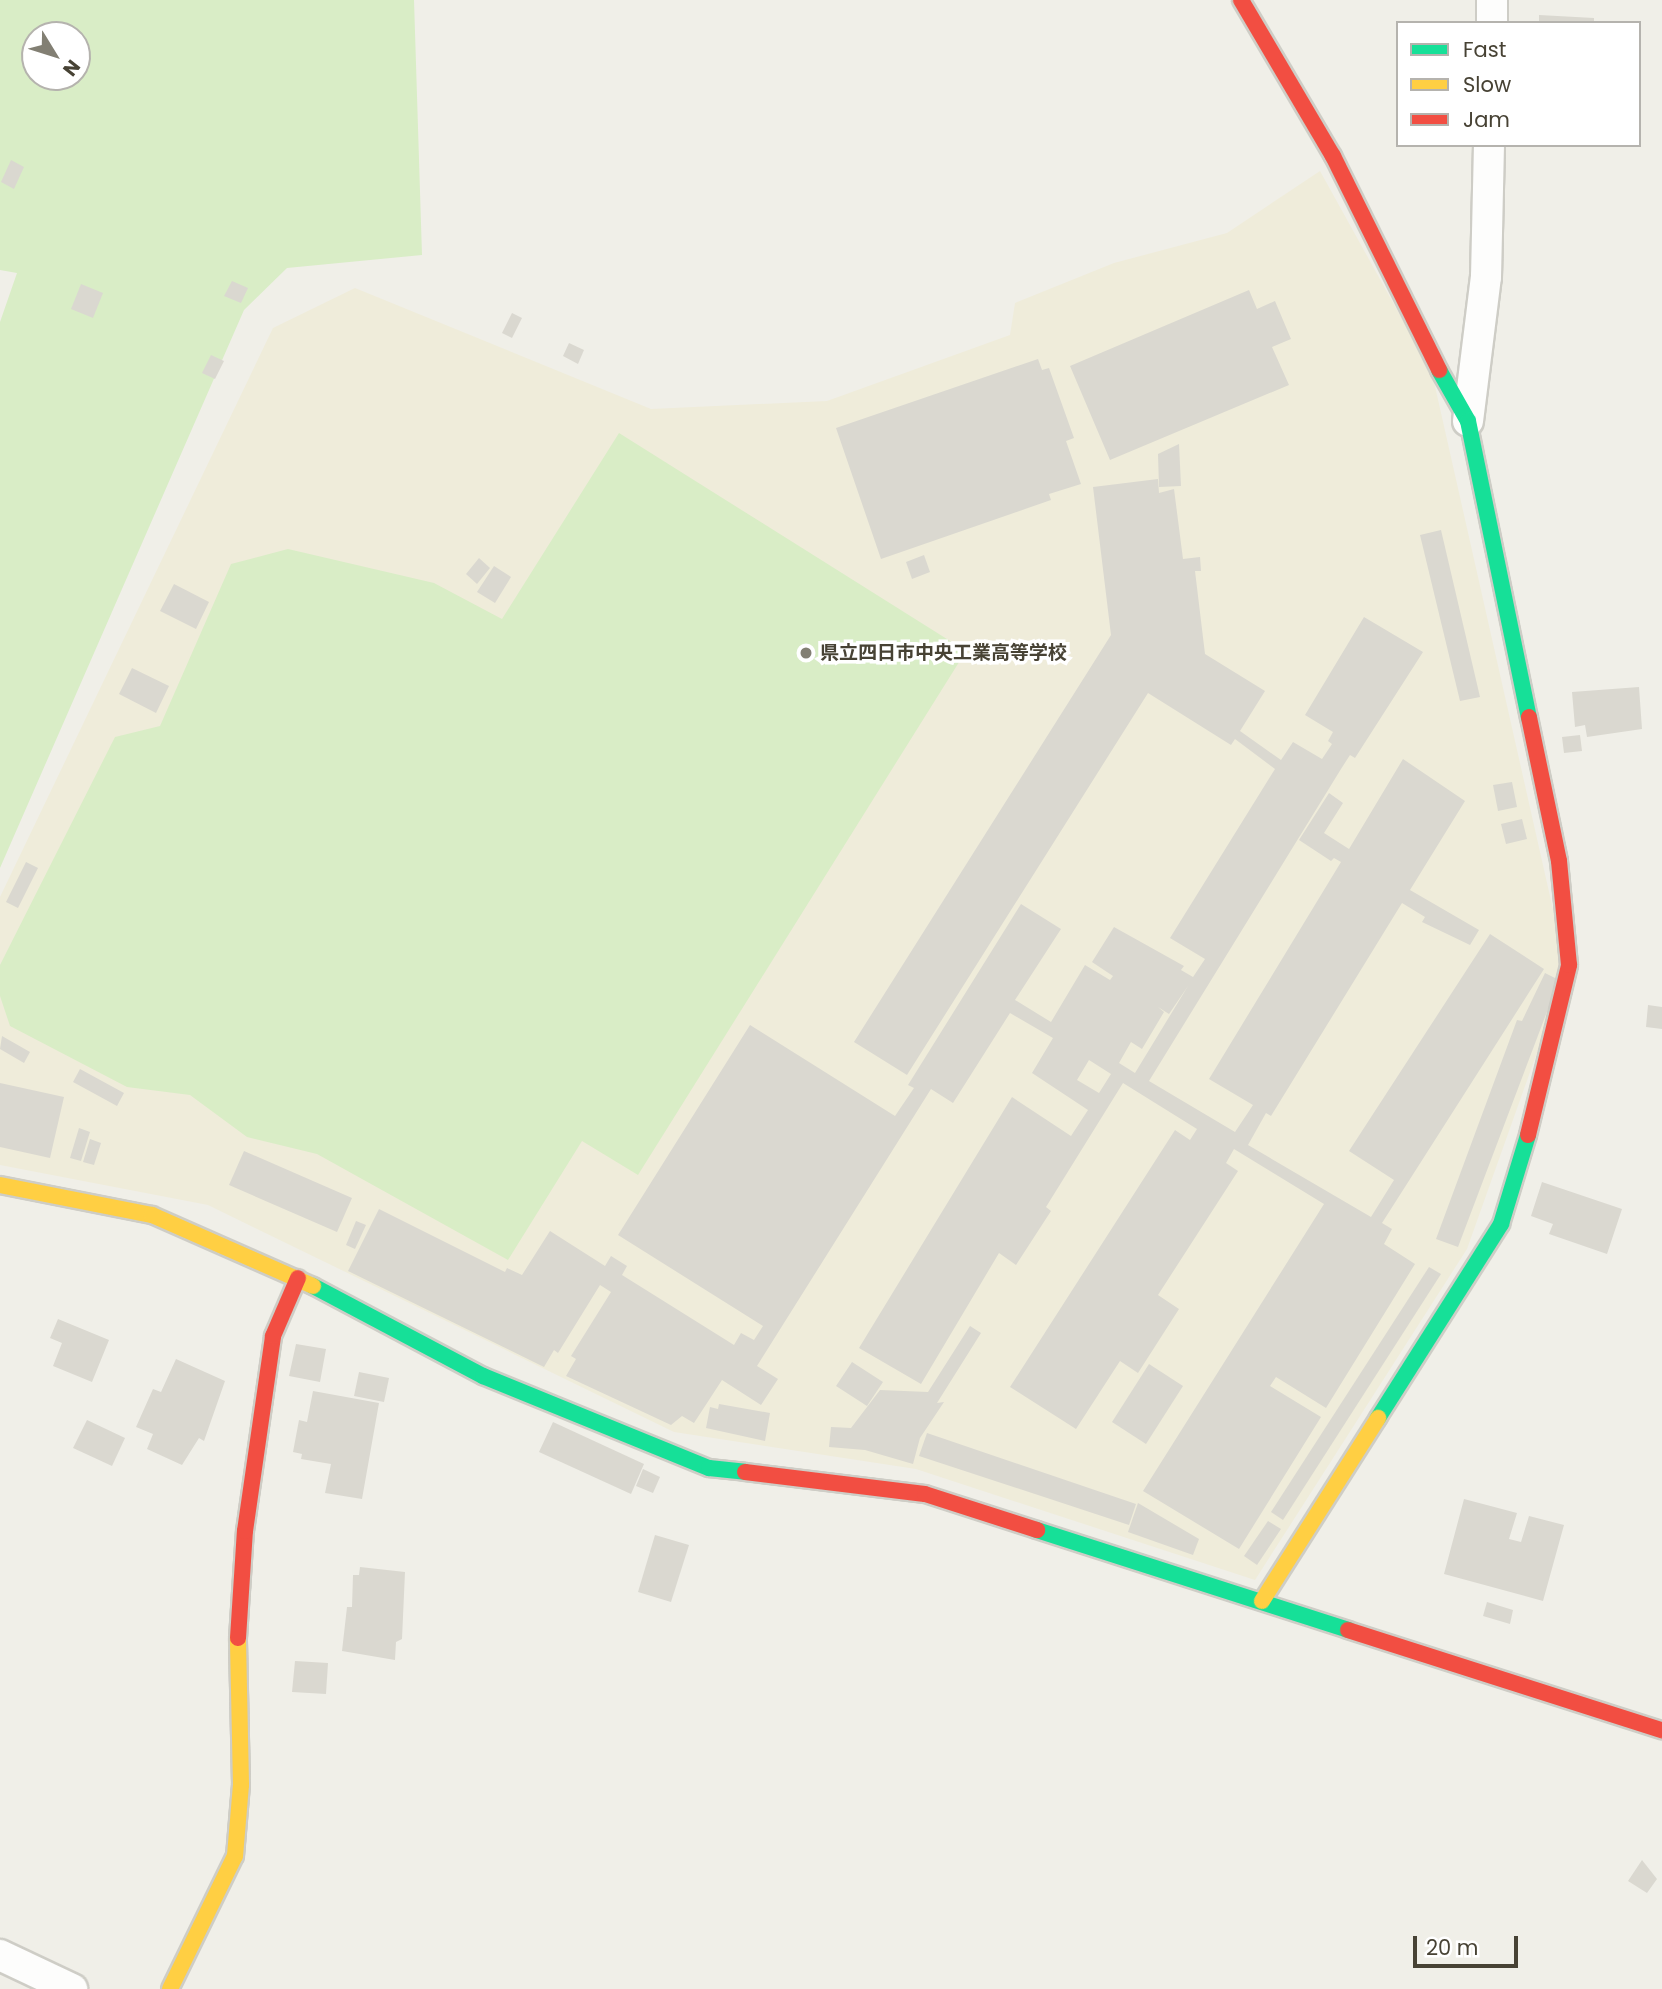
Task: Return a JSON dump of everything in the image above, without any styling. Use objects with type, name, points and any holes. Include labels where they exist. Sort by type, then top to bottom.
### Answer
[{"type":"street","points":[[1241,0],[1333,156],[1430,355],[1468,421],[1559,860],[1569,965],[1544,1084],[1501,1224],[1262,1601]]},
{"type":"street","points":[[1492,0],[1492,21]]},
{"type":"street","points":[[1468,421],[1486,277],[1489,147]]},
{"type":"street","points":[[0,1185],[152,1215],[298,1278],[483,1376],[709,1468],[925,1494],[1662,1730]]},
{"type":"street","points":[[170,1989],[235,1856],[241,1785],[237,1611],[245,1531],[273,1336],[298,1278]]},
{"type":"street","points":[[0,1955],[72,1989]]},
{"type":"shaded area","name":"県立四日市中央工業高等学校","points":[[1320,171],[1432,373],[1561,945],[1561,985],[1467,1249],[1255,1580],[916,1469],[674,1432],[208,1205],[0,1165],[0,897],[273,328],[355,288],[651,409],[827,401],[1010,335],[1015,303],[1114,263],[1227,233]]},
{"type":"green space","points":[[0,0],[414,0],[422,255],[287,268],[244,310],[0,868],[0,322],[17,273],[0,270]]},
{"type":"green space","points":[[619,433],[966,651],[638,1175],[582,1141],[508,1260],[317,1154],[247,1137],[190,1095],[127,1087],[10,1026],[0,996],[0,965],[115,737],[160,726],[231,564],[288,549],[434,583],[502,619]]},
{"type":"building","points":[[1539,15],[1594,18],[1594,21],[1539,21]]},
{"type":"building","points":[[11,160],[24,167],[14,189],[1,182]]},
{"type":"building","points":[[232,281],[248,288],[241,303],[224,296]]},
{"type":"building","points":[[81,284],[103,293],[93,318],[71,309]]},
{"type":"building","points":[[1249,290],[1257,309],[1275,301],[1291,339],[1272,347],[1289,385],[1110,460],[1070,366]]},
{"type":"building","points":[[512,313],[522,318],[512,338],[502,333]]},
{"type":"building","points":[[569,343],[584,350],[578,364],[563,356]]},
{"type":"building","points":[[211,355],[224,361],[215,379],[202,373]]},
{"type":"building","points":[[1038,359],[1042,370],[1049,368],[1074,438],[1066,441],[1081,484],[1049,494],[1051,500],[881,559],[836,428]]},
{"type":"building","points":[[1179,444],[1181,486],[1159,487],[1158,454]]},
{"type":"building","points":[[1158,479],[1159,493],[1174,489],[1183,559],[1200,557],[1201,571],[1195,571],[1205,654],[1265,691],[1240,731],[1281,760],[1293,742],[1322,759],[1332,744],[1328,741],[1333,732],[1305,715],[1364,617],[1423,652],[1355,758],[1350,755],[1341,769],[1149,1081],[1235,1132],[1253,1105],[1209,1079],[1341,862],[1334,858],[1331,861],[1299,840],[1329,793],[1343,803],[1324,833],[1349,849],[1403,759],[1465,801],[1410,890],[1479,930],[1470,945],[1422,922],[1425,917],[1402,903],[1271,1116],[1266,1113],[1248,1145],[1371,1217],[1394,1180],[1349,1151],[1490,934],[1544,969],[1382,1223],[1392,1229],[1384,1244],[1415,1264],[1326,1408],[1276,1377],[1270,1386],[1321,1417],[1239,1549],[1143,1491],[1324,1204],[1234,1149],[1226,1163],[1238,1171],[1158,1295],[1179,1309],[1138,1373],[1120,1361],[1076,1429],[1010,1387],[1175,1130],[1190,1140],[1197,1129],[1123,1083],[1046,1207],[1051,1211],[1016,1265],[999,1253],[921,1384],[859,1348],[1012,1097],[1071,1136],[1088,1110],[1032,1073],[1053,1038],[1010,1013],[953,1103],[931,1089],[757,1366],[778,1379],[761,1405],[722,1380],[694,1423],[682,1416],[671,1425],[566,1376],[576,1359],[571,1356],[611,1292],[600,1285],[558,1353],[554,1350],[544,1367],[348,1271],[379,1209],[505,1272],[507,1268],[522,1275],[550,1231],[605,1266],[611,1256],[627,1266],[622,1275],[734,1345],[741,1333],[754,1340],[763,1326],[618,1235],[750,1025],[895,1116],[914,1088],[908,1085],[1021,904],[1061,929],[1015,1000],[1051,1022],[1085,965],[1110,980],[1113,976],[1092,962],[1114,927],[1184,966],[1181,970],[1193,977],[1205,959],[1170,938],[1275,769],[1235,739],[1231,745],[1148,693],[907,1075],[854,1042],[1111,635],[1093,487]],"holes":[[[1188,986],[1135,1073],[1119,1063],[1131,1042],[1142,1049],[1164,1012],[1158,1007],[1169,1014]],[[1089,1060],[1111,1074],[1099,1093],[1077,1080]]]},
{"type":"building","points":[[1441,530],[1480,697],[1460,701],[1420,535]]},
{"type":"building","points":[[924,555],[930,572],[912,579],[906,562]]},
{"type":"building","points":[[479,558],[490,568],[477,584],[466,574]]},
{"type":"building","points":[[494,566],[511,577],[495,603],[477,592]]},
{"type":"building","points":[[174,584],[209,602],[196,629],[160,611]]},
{"type":"building","points":[[132,668],[169,686],[156,713],[119,694]]},
{"type":"building","points":[[1639,687],[1642,729],[1587,737],[1585,725],[1575,727],[1572,692]]},
{"type":"building","points":[[1580,735],[1582,751],[1564,753],[1562,737]]},
{"type":"building","points":[[1512,782],[1517,807],[1498,811],[1493,785]]},
{"type":"building","points":[[1522,819],[1527,839],[1506,844],[1501,824]]},
{"type":"building","points":[[26,862],[38,868],[18,908],[6,902]]},
{"type":"building","points":[[1545,973],[1559,980],[1458,1247],[1436,1239],[1517,1020],[1522,1021]]},
{"type":"building","points":[[1648,1005],[1662,1007],[1662,1029],[1646,1027]]},
{"type":"building","points":[[2,1036],[30,1052],[24,1063],[0,1049]]},
{"type":"building","points":[[80,1069],[124,1093],[117,1106],[73,1082]]},
{"type":"building","points":[[0,1083],[64,1097],[50,1158],[0,1147]]},
{"type":"building","points":[[79,1128],[90,1132],[81,1161],[70,1158]]},
{"type":"building","points":[[90,1139],[101,1143],[94,1165],[83,1162]]},
{"type":"building","points":[[244,1151],[352,1198],[337,1232],[229,1185]]},
{"type":"building","points":[[1542,1182],[1622,1209],[1607,1254],[1549,1234],[1553,1224],[1531,1216]]},
{"type":"building","points":[[356,1221],[366,1225],[355,1249],[346,1245]]},
{"type":"building","points":[[1429,1267],[1441,1274],[1283,1520],[1271,1512]]},
{"type":"building","points":[[58,1319],[109,1340],[92,1382],[53,1366],[62,1343],[50,1338]]},
{"type":"building","points":[[970,1326],[981,1333],[937,1403],[944,1402],[920,1438],[913,1464],[865,1450],[829,1447],[831,1427],[851,1428],[880,1390],[928,1392]]},
{"type":"building","points":[[296,1344],[326,1349],[320,1382],[289,1376]]},
{"type":"building","points":[[176,1359],[225,1381],[204,1441],[199,1438],[182,1465],[147,1449],[153,1434],[136,1427],[153,1389],[161,1392]]},
{"type":"building","points":[[852,1362],[883,1382],[867,1406],[836,1386]]},
{"type":"building","points":[[1149,1364],[1183,1386],[1146,1444],[1112,1422]]},
{"type":"building","points":[[359,1372],[389,1378],[384,1402],[354,1396]]},
{"type":"building","points":[[313,1391],[379,1403],[362,1499],[325,1493],[331,1464],[301,1459],[302,1454],[293,1452],[299,1420],[307,1422]]},
{"type":"building","points":[[719,1404],[770,1413],[765,1441],[706,1428],[710,1407],[718,1409]]},
{"type":"building","points":[[87,1420],[125,1438],[112,1466],[73,1448]]},
{"type":"building","points":[[553,1422],[644,1464],[631,1494],[539,1452]]},
{"type":"building","points":[[927,1433],[1136,1504],[1129,1525],[919,1456]]},
{"type":"building","points":[[643,1469],[660,1477],[653,1493],[636,1486]]},
{"type":"building","points":[[1464,1499],[1517,1513],[1509,1539],[1521,1542],[1529,1516],[1564,1525],[1543,1601],[1444,1574]]},
{"type":"building","points":[[1138,1503],[1199,1539],[1193,1555],[1128,1532]]},
{"type":"building","points":[[1268,1521],[1281,1529],[1257,1565],[1244,1556]]},
{"type":"building","points":[[655,1535],[689,1545],[671,1602],[638,1592]]},
{"type":"building","points":[[360,1567],[405,1572],[402,1639],[396,1642],[395,1660],[342,1651],[347,1607],[352,1607],[353,1575],[359,1575]]},
{"type":"building","points":[[1487,1602],[1513,1610],[1510,1624],[1483,1616]]},
{"type":"building","points":[[295,1661],[328,1663],[326,1694],[292,1692]]},
{"type":"building","points":[[1642,1860],[1657,1879],[1647,1893],[1628,1881]]},
{"type":"traffic: fast","points":[[1439,370],[1468,421],[1529,717]]},
{"type":"traffic: fast","points":[[1378,1418],[1501,1224],[1528,1135]]},
{"type":"traffic: fast","points":[[313,1286],[483,1376],[709,1468],[745,1472]]},
{"type":"traffic: fast","points":[[1037,1530],[1348,1630]]},
{"type":"traffic: slow","points":[[0,1185],[152,1215],[313,1286]]},
{"type":"traffic: slow","points":[[1262,1601],[1378,1418]]},
{"type":"traffic: slow","points":[[170,1989],[235,1856],[241,1785],[238,1638]]},
{"type":"traffic: jam","points":[[1241,0],[1333,156],[1439,370]]},
{"type":"traffic: jam","points":[[1528,1135],[1569,965],[1559,861],[1529,717]]},
{"type":"traffic: jam","points":[[238,1638],[245,1531],[273,1336],[298,1278]]},
{"type":"traffic: jam","points":[[745,1472],[925,1494],[1037,1530]]},
{"type":"traffic: jam","points":[[1348,1630],[1662,1730]]},
{"type":"place","name":"県立四日市中央工業高等学校","points":[[806,653]]}]
